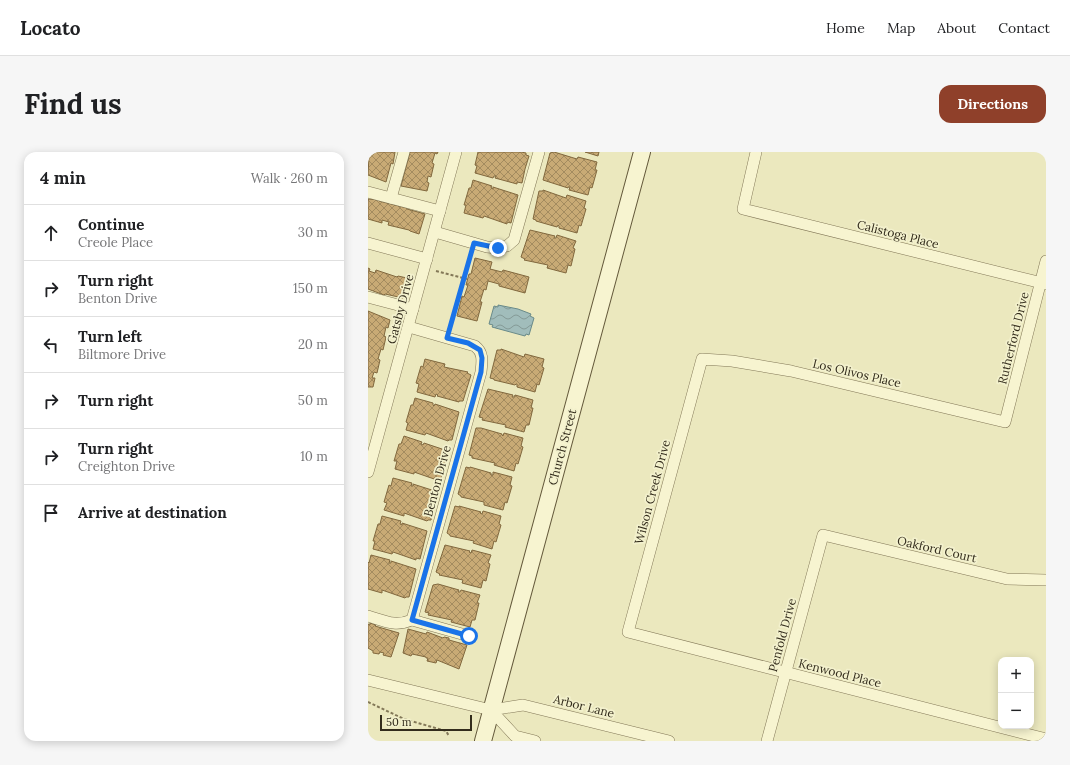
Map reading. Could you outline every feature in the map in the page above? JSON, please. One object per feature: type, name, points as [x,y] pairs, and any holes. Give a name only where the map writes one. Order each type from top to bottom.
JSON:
[{"type":"main road","name":"Church Street","points":[[483,741],[642,152]]},
{"type":"street","points":[[391,198],[404,152]]},
{"type":"street","name":"Gatsby Drive","points":[[368,472],[456,152]]},
{"type":"street","points":[[435,232],[498,248],[507,246],[514,240],[539,152]]},
{"type":"street","name":"Calistoga Place","points":[[756,152],[743,209],[1043,283]]},
{"type":"street","points":[[368,192],[440,211]]},
{"type":"street","points":[[368,243],[426,263]]},
{"type":"street","name":"Rutherford Drive","points":[[1005,422],[1043,283],[1046,261]]},
{"type":"street","points":[[368,297],[413,308]]},
{"type":"street","points":[[408,327],[447,338]]},
{"type":"street","name":"Benton Drive","points":[[412,620],[481,372],[482,358],[480,350],[468,343],[447,338]]},
{"type":"street","name":"Los Olivos Place","points":[[702,358],[732,360],[791,371],[1005,422]]},
{"type":"street","name":"Wilson Creek Drive","points":[[628,632],[702,358]]},
{"type":"street","name":"Oakford Court","points":[[823,535],[1007,579],[1046,580]]},
{"type":"street","name":"Penfold Drive","points":[[766,741],[823,535]]},
{"type":"street","points":[[368,616],[397,624],[412,620],[469,636]]},
{"type":"street","name":"Kenwood Place","points":[[628,632],[1046,739]]},
{"type":"street","name":"Arbor Lane","points":[[368,680],[491,710],[523,705],[669,741]]},
{"type":"street","points":[[491,710],[515,736],[535,741]]},
{"type":"path","points":[[447,338],[474,243]]},
{"type":"path","points":[[426,263],[467,279]]},
{"type":"path","points":[[368,702],[404,719],[446,731],[449,736]]},
{"type":"water","points":[[498,305],[518,309],[531,314],[530,316],[534,318],[529,335],[526,334],[525,336],[492,327],[493,325],[489,324],[494,306],[498,307]]},
{"type":"building","points":[[368,152],[395,152],[393,164],[391,163],[386,182],[368,175]]},
{"type":"building","points":[[410,152],[438,152],[437,154],[435,153],[432,163],[434,164],[431,177],[428,176],[427,182],[429,183],[427,191],[401,186]]},
{"type":"building","points":[[478,152],[526,153],[526,155],[529,156],[522,183],[517,182],[517,184],[495,178],[496,176],[493,178],[475,173]]},
{"type":"building","points":[[554,152],[577,159],[578,157],[597,162],[595,170],[597,170],[592,188],[590,187],[588,195],[569,190],[570,187],[568,188],[543,180],[550,153]]},
{"type":"building","points":[[585,152],[599,152],[598,156]]},
{"type":"building","points":[[473,180],[492,186],[491,188],[493,189],[493,187],[518,195],[511,223],[507,222],[507,224],[484,216],[483,218],[464,213],[466,205],[464,205]]},
{"type":"building","points":[[543,190],[566,198],[567,195],[586,201],[584,208],[586,209],[581,226],[579,225],[577,233],[559,228],[558,225],[557,227],[533,219],[539,191]]},
{"type":"building","points":[[368,199],[380,200],[379,201],[425,214],[419,234],[388,225],[389,222],[382,220],[382,223],[368,219]]},
{"type":"building","points":[[530,230],[555,236],[554,238],[556,238],[557,235],[576,241],[573,248],[575,249],[571,266],[568,265],[566,273],[547,268],[548,265],[524,260],[525,259],[521,257]]},
{"type":"building","points":[[475,258],[492,262],[490,269],[502,272],[503,270],[529,277],[525,293],[499,286],[499,284],[488,281],[486,290],[484,289],[480,302],[482,302],[477,321],[457,316],[462,296],[464,297],[468,285],[466,285],[469,274],[471,274]]},
{"type":"building","points":[[368,268],[370,269],[369,271],[375,273],[376,270],[397,277],[407,278],[403,298],[384,295],[368,289]]},
{"type":"building","points":[[368,311],[390,320],[388,328],[386,327],[384,336],[386,337],[383,350],[381,349],[378,359],[380,360],[377,373],[374,372],[372,378],[375,378],[373,387],[368,387]]},
{"type":"building","points":[[501,349],[524,357],[525,354],[544,359],[542,367],[544,368],[539,385],[537,384],[535,392],[517,387],[517,384],[515,385],[490,378],[497,350]]},
{"type":"building","points":[[425,359],[445,364],[444,367],[468,372],[467,373],[471,375],[463,401],[459,402],[437,396],[438,395],[436,394],[435,397],[417,392],[419,384],[416,383],[421,366],[423,367]]},
{"type":"building","points":[[488,389],[513,395],[512,397],[515,395],[533,400],[531,408],[533,408],[529,425],[526,425],[524,432],[505,427],[506,425],[482,420],[483,418],[479,417]]},
{"type":"building","points":[[415,398],[433,403],[434,406],[435,404],[459,412],[452,440],[448,441],[426,433],[425,435],[406,430],[408,423],[406,422],[411,405],[413,405]]},
{"type":"building","points":[[476,428],[502,434],[503,436],[504,433],[523,438],[521,446],[523,447],[518,464],[516,463],[514,471],[494,465],[495,463],[472,458],[472,456],[469,455]]},
{"type":"building","points":[[404,436],[422,442],[421,444],[423,445],[424,443],[448,451],[441,479],[438,478],[437,480],[414,472],[414,474],[395,469],[397,461],[394,461],[399,444],[401,444]]},
{"type":"building","points":[[466,467],[491,473],[491,475],[493,475],[493,472],[512,477],[510,485],[512,486],[507,503],[505,502],[503,510],[484,505],[484,502],[461,497],[458,494]]},
{"type":"building","points":[[393,478],[412,483],[411,486],[413,486],[413,484],[438,492],[431,520],[427,521],[404,513],[404,516],[384,510],[387,503],[384,502],[389,485],[391,486]]},
{"type":"building","points":[[455,506],[481,512],[480,513],[482,514],[483,511],[501,516],[499,524],[501,525],[496,542],[494,541],[492,549],[473,543],[474,541],[450,536],[447,533]]},
{"type":"building","points":[[382,516],[401,521],[400,524],[402,525],[402,523],[427,531],[420,559],[416,558],[416,560],[393,552],[392,554],[373,549],[375,541],[373,541]]},
{"type":"building","points":[[445,545],[470,551],[469,552],[471,553],[472,550],[491,555],[488,563],[490,564],[486,581],[483,580],[481,588],[462,583],[463,580],[439,575],[440,574],[436,572]]},
{"type":"building","points":[[371,555],[390,560],[389,563],[391,563],[391,561],[416,569],[409,597],[405,598],[382,590],[382,593],[368,589],[368,562],[369,563]]},
{"type":"building","points":[[438,584],[459,590],[458,592],[461,590],[480,595],[477,603],[479,603],[475,620],[472,620],[470,627],[451,622],[452,620],[428,615],[429,613],[425,612],[433,585]]},
{"type":"building","points":[[370,623],[376,625],[375,626],[399,633],[391,657],[383,655],[384,653],[380,652],[379,654],[373,653],[373,651],[368,648],[368,624],[370,625]]},
{"type":"building","points":[[408,629],[426,634],[427,632],[467,645],[459,669],[437,660],[436,663],[427,661],[428,658],[426,657],[412,654],[411,656],[403,653]]},
{"type":"route","points":[[469,636],[412,620],[481,372],[482,358],[480,350],[468,343],[447,338],[474,243],[498,248]]}]
